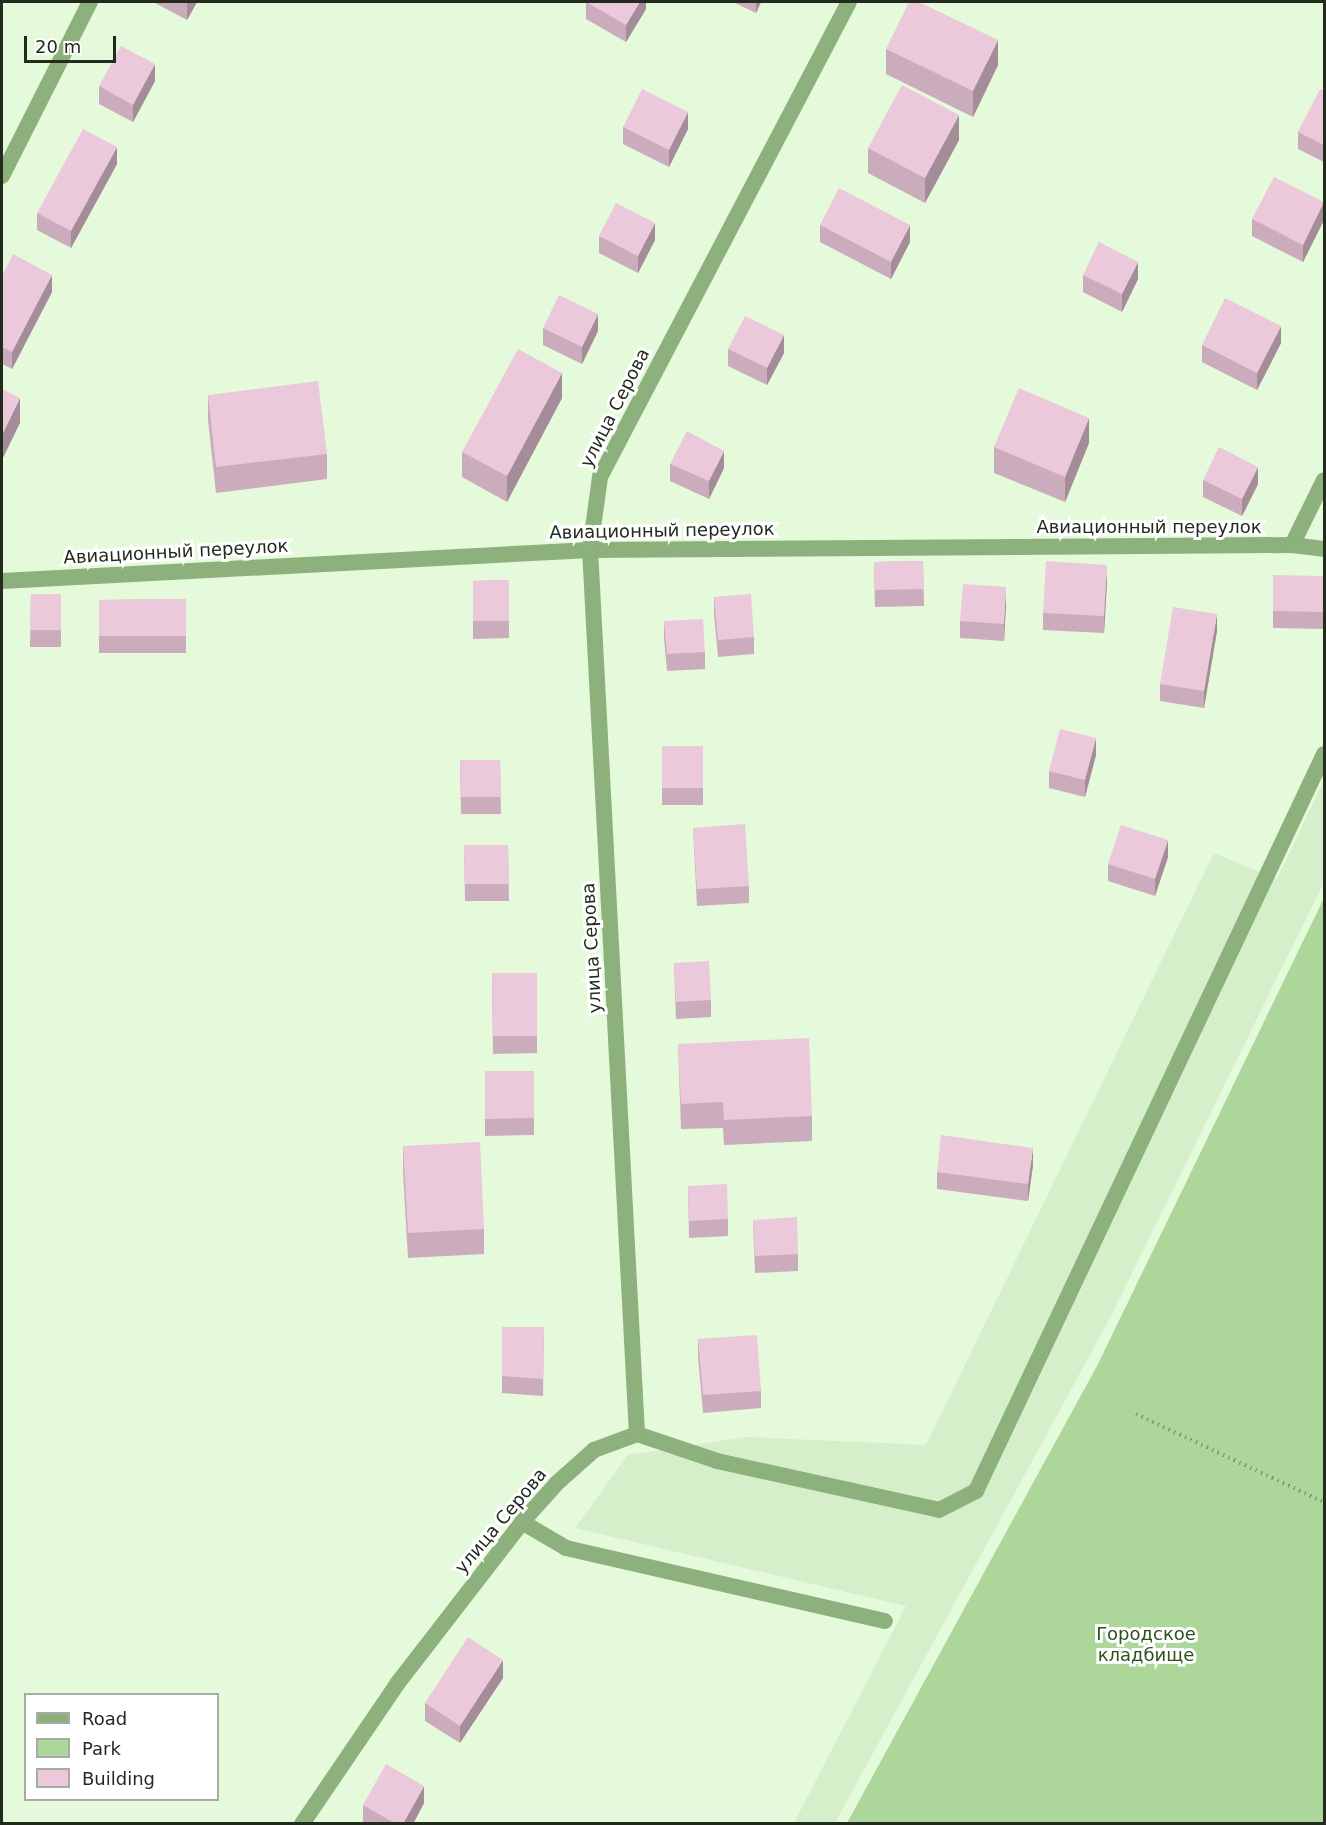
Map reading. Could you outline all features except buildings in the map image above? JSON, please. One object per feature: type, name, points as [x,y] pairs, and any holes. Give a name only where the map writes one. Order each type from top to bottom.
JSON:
[{"type":"street","points":[[2,176],[90,2]]},
{"type":"street","name":"улица Серова","points":[[302,1824],[397,1684],[522,1522],[557,1483],[594,1450],[637,1434],[590,550],[600,477],[849,2]]},
{"type":"street","points":[[1292,545],[1324,480]]},
{"type":"street","name":"Авиационный переулок","points":[[2,581],[590,550],[1292,545],[1324,549]]},
{"type":"street","points":[[637,1434],[717,1461],[939,1510],[976,1491],[1324,754]]},
{"type":"street","points":[[522,1522],[566,1548],[885,1621]]},
{"type":"path","points":[[1136,1414],[1324,1502]]},
{"type":"shaded area","points":[[1324,780],[1324,882],[1111,1316],[835,1823],[794,1823],[906,1606],[575,1528],[628,1455],[746,1437],[926,1445],[1214,853],[1277,879]]},
{"type":"green space","name":"Городское кладбище","points":[[1324,898],[1324,1823],[847,1823],[1097,1366]]}]
